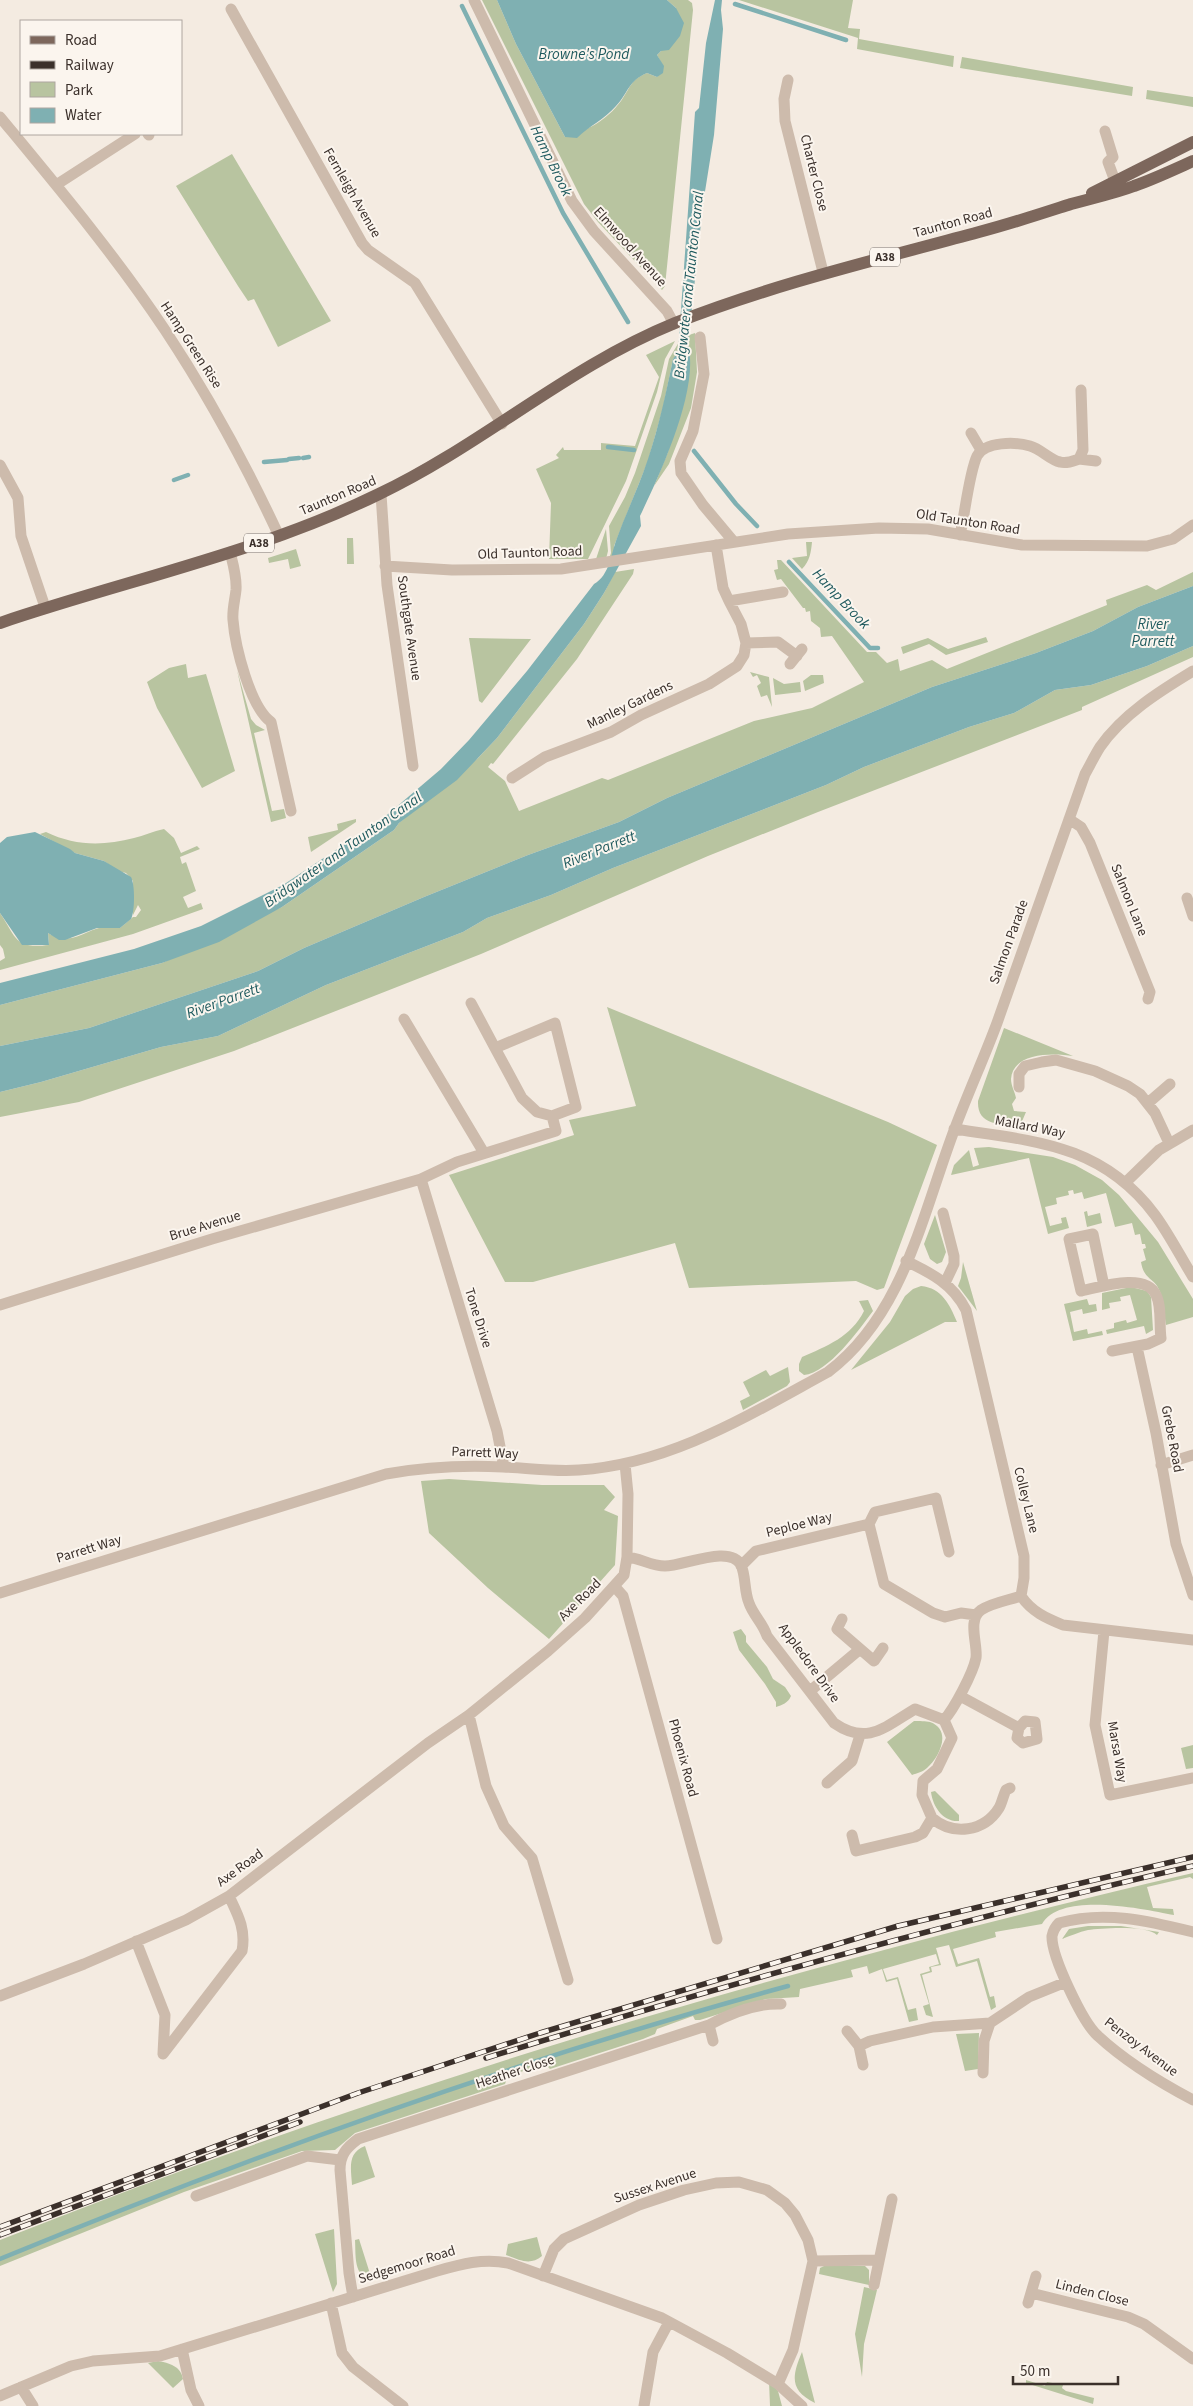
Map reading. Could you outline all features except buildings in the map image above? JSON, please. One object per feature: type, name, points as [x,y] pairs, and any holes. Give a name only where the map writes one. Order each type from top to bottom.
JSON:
[{"type":"main road","name":"Taunton Road","points":[[1070,205],[1193,142]]},
{"type":"main road","name":"Taunton Road","points":[[0,623],[46,607],[230,552],[339,513],[381,494],[456,453],[596,364],[658,331],[701,313],[823,272],[981,232],[1132,187],[1193,161]]},
{"type":"street","name":"Elmwood Avenue","points":[[474,0],[572,201],[594,231],[667,311],[674,324]]},
{"type":"street","name":"Fernleigh Avenue","points":[[230,9],[362,243],[368,250],[415,283],[502,424]]},
{"type":"street","name":"Charter Close","points":[[788,80],[784,99],[785,121],[823,272]]},
{"type":"street","name":"Hamp Green Rise","points":[[0,116],[56,184],[123,271],[194,376],[223,427],[279,536]]},
{"type":"street","points":[[1105,132],[1113,156],[1108,162],[1115,181]]},
{"type":"street","points":[[56,184],[133,135]]},
{"type":"street","points":[[700,337],[704,374],[693,431],[680,460],[681,473],[703,505],[734,542]]},
{"type":"street","points":[[1079,459],[1083,450],[1081,390]]},
{"type":"street","points":[[971,433],[981,450]]},
{"type":"street","points":[[960,535],[974,465],[981,450],[987,446],[1031,446],[1059,462],[1071,462],[1079,459],[1096,461]]},
{"type":"street","points":[[0,465],[18,498],[21,536],[46,607]]},
{"type":"street","name":"Southgate Avenue","points":[[381,494],[386,566],[413,766]]},
{"type":"street","name":"Old Taunton Road","points":[[386,566],[497,570],[561,569],[788,534],[879,528],[914,528],[1022,545],[1147,546],[1173,539],[1193,525]]},
{"type":"street","points":[[716,546],[723,588],[741,624],[746,643],[778,642],[796,656]]},
{"type":"street","points":[[230,552],[236,589],[233,620],[242,665],[256,707],[262,716],[271,722],[291,811]]},
{"type":"street","points":[[729,601],[784,592]]},
{"type":"street","name":"Manley Gardens","points":[[512,778],[545,757],[611,732],[641,715],[722,677],[737,666],[744,655],[746,643]]},
{"type":"street","name":"Salmon Parade","points":[[906,1261],[954,1129],[996,1025],[1085,774],[1101,746],[1138,709],[1164,689],[1193,671]]},
{"type":"street","name":"Salmon Lane","points":[[1069,819],[1081,827],[1090,843],[1150,992],[1148,999]]},
{"type":"street","points":[[1187,898],[1193,915]]},
{"type":"street","points":[[471,1003],[495,1048],[522,1098],[537,1112],[552,1116],[576,1106],[555,1023],[495,1048]]},
{"type":"street","points":[[404,1019],[484,1153]]},
{"type":"street","points":[[1018,1087],[1019,1074],[1025,1066],[1056,1060],[1076,1064],[1128,1086],[1148,1103],[1158,1118],[1169,1143]]},
{"type":"street","points":[[1148,1103],[1170,1084]]},
{"type":"street","name":"Brue Avenue","points":[[0,1305],[212,1239],[421,1179],[457,1162],[556,1131],[552,1116]]},
{"type":"street","name":"Mallard Way","points":[[954,1129],[1067,1149],[1094,1162],[1125,1183],[1154,1214],[1192,1272]]},
{"type":"street","points":[[1125,1183],[1148,1159],[1169,1143],[1193,1130]]},
{"type":"street","name":"Tone Drive","points":[[421,1179],[497,1431],[504,1467]]},
{"type":"street","points":[[944,1213],[954,1256],[954,1264],[945,1282]]},
{"type":"street","points":[[1104,1286],[1093,1234],[1069,1239],[1081,1291],[1139,1282],[1152,1288],[1157,1296],[1161,1338],[1137,1347],[1112,1351]]},
{"type":"street","name":"Colley Lane","points":[[906,1261],[945,1282],[961,1300],[971,1326],[995,1439],[1024,1556],[1024,1578],[1021,1596]]},
{"type":"street","name":"Parrett Way","points":[[0,1593],[386,1474],[429,1466],[578,1470],[625,1464],[659,1455],[706,1437],[828,1372],[850,1353],[880,1317],[896,1289],[906,1261]]},
{"type":"street","name":"Grebe Road","points":[[1137,1347],[1176,1544],[1190,1574],[1193,1595]]},
{"type":"street","points":[[1161,1465],[1193,1455]]},
{"type":"street","name":"Axe Road","points":[[0,1996],[186,1920],[229,1896],[428,1743],[469,1715],[548,1652],[585,1618],[615,1587],[624,1574],[628,1558],[628,1494],[625,1464]]},
{"type":"street","name":"Peploe Way","points":[[741,1566],[756,1551],[869,1524],[875,1512],[936,1498],[949,1552]]},
{"type":"street","points":[[869,1524],[884,1584],[933,1613],[945,1617],[961,1613],[976,1615]]},
{"type":"street","points":[[628,1558],[666,1566],[727,1554],[736,1559],[741,1566]]},
{"type":"street","name":"Appledore Drive","points":[[741,1566],[749,1604],[761,1621],[767,1636],[834,1722],[846,1731],[860,1735]]},
{"type":"street","name":"Phoenix Road","points":[[615,1587],[623,1596],[717,1939]]},
{"type":"street","points":[[944,1720],[952,1712],[976,1658],[974,1624],[976,1615],[981,1610],[1021,1596],[1026,1603],[1045,1618],[1063,1625],[1193,1640]]},
{"type":"street","points":[[842,1619],[837,1629],[874,1661],[883,1648]]},
{"type":"street","name":"Marsa Way","points":[[1104,1631],[1095,1725],[1110,1795],[1193,1778]]},
{"type":"street","points":[[810,1691],[859,1650]]},
{"type":"street","points":[[960,1696],[1019,1728]]},
{"type":"street","points":[[827,1783],[852,1761],[860,1735],[874,1734],[915,1709],[944,1720],[952,1738],[937,1769],[923,1781],[922,1795],[932,1818],[946,1828],[961,1829],[984,1824],[1001,1806],[1006,1790],[1010,1788]]},
{"type":"street","points":[[469,1715],[486,1786],[504,1826],[532,1858],[568,1980]]},
{"type":"street","points":[[852,1835],[856,1851],[915,1837],[923,1833],[932,1818]]},
{"type":"street","points":[[136,1941],[165,2015],[166,2034],[163,2054],[242,1951],[243,1926],[229,1896]]},
{"type":"street","name":"Penzoy Avenue","points":[[1193,1932],[1121,1917],[1100,1918],[1060,1923],[1053,1931],[1052,1941],[1066,1982],[1099,2037],[1156,2080],[1193,2100]]},
{"type":"street","points":[[859,2046],[870,2041],[933,2027],[990,2023],[1029,1997],[1066,1982]]},
{"type":"street","name":"Heather Close","points":[[340,2160],[349,2145],[358,2139],[709,2025],[725,2016],[756,2006],[781,2004]]},
{"type":"street","points":[[983,2073],[984,2041],[990,2023]]},
{"type":"street","points":[[709,2025],[713,2041]]},
{"type":"street","points":[[847,2031],[859,2046],[863,2065]]},
{"type":"street","points":[[196,2196],[307,2156],[340,2160],[349,2273],[354,2297]]},
{"type":"street","name":"Sussex Avenue","points":[[543,2276],[554,2249],[571,2235],[657,2199],[684,2190],[728,2182],[739,2182],[767,2190],[785,2203],[803,2227],[808,2240],[812,2261],[793,2350],[778,2384]]},
{"type":"street","points":[[874,2285],[892,2199]]},
{"type":"street","points":[[812,2261],[879,2260]]},
{"type":"street","name":"Sedgemoor Road","points":[[0,2396],[71,2366],[93,2361],[150,2358],[331,2303],[479,2261],[508,2262],[669,2322],[727,2353],[778,2384],[799,2405]]},
{"type":"street","name":"Linden Close","points":[[1036,2276],[1030,2298],[1128,2317],[1144,2324],[1193,2359]]},
{"type":"street","points":[[331,2303],[342,2353],[353,2367],[403,2406]]},
{"type":"street","points":[[644,2406],[653,2352],[669,2322]]},
{"type":"street","points":[[182,2349],[191,2390],[199,2406]]},
{"type":"street","points":[[21,2387],[33,2406]]},
{"type":"green space","points":[[482,0],[497,0],[516,44],[565,137],[589,128],[603,119],[621,101],[637,78],[647,73],[657,77],[663,66],[657,55],[661,51],[676,8],[667,0],[688,0],[692,3],[693,10],[665,286],[662,290],[598,222],[584,204]]},
{"type":"green space","points":[[739,0],[853,0],[848,28],[860,29],[859,39],[954,56],[953,67],[857,49],[858,38]]},
{"type":"green space","points":[[962,57],[1133,87],[1132,96],[960,68]]},
{"type":"green space","points":[[1147,90],[1193,97],[1193,107],[1146,99]]},
{"type":"green space","points":[[232,154],[331,321],[278,347],[254,299],[248,301],[176,186]]},
{"type":"green space","points":[[695,333],[697,372],[691,408],[669,464],[654,486],[668,452],[689,351],[689,335]]},
{"type":"green space","points":[[675,341],[665,359],[657,392],[626,481],[588,559],[549,559],[551,503],[536,469],[559,458],[556,455],[563,447],[564,450],[601,450],[601,443],[635,446],[659,377],[646,355]]},
{"type":"green space","points":[[679,342],[678,353],[673,359],[663,408],[648,461],[614,546],[614,554],[609,559],[611,553],[609,526],[625,497],[635,473],[661,396],[669,359]]},
{"type":"green space","points":[[606,529],[608,551],[606,559],[596,559]]},
{"type":"green space","points":[[347,538],[353,538],[354,564],[347,564]]},
{"type":"green space","points":[[806,542],[812,542],[808,560],[802,569],[792,558],[807,556]]},
{"type":"green space","points":[[296,549],[301,566],[290,569],[288,559],[269,563],[268,558]]},
{"type":"green space","points":[[777,560],[781,560],[867,652],[876,652],[887,663],[898,659],[900,671],[932,660],[947,669],[1107,605],[1106,600],[1147,585],[1156,590],[1193,572],[1193,586],[1138,607],[1093,631],[1036,653],[932,687],[667,798],[619,822],[528,855],[424,897],[304,948],[258,971],[89,1028],[0,1046],[0,1005],[162,963],[282,907],[394,830],[399,823],[478,758],[497,738],[584,624],[615,572],[634,569],[633,574],[577,659],[493,764],[491,763],[488,767],[505,781],[519,811],[602,778],[608,780],[754,721],[812,708],[864,682],[832,636],[821,637],[820,628],[811,621],[810,611],[806,612],[805,608],[803,608],[781,579],[777,580],[774,570],[778,569]]},
{"type":"green space","points":[[986,637],[988,642],[946,655],[929,644],[903,654],[901,647],[928,638],[948,649]]},
{"type":"green space","points":[[469,638],[531,639],[482,703],[479,701]]},
{"type":"green space","points":[[1193,646],[1193,657],[1082,707],[1082,710],[708,856],[481,954],[234,1051],[79,1102],[0,1117],[0,1092],[161,1047],[218,1036],[326,985],[463,932],[487,918],[551,895],[613,868],[826,785],[864,767],[969,727],[1014,713],[1055,690],[1091,685],[1147,666]]},
{"type":"green space","points":[[186,664],[188,678],[206,674],[235,771],[202,788],[157,708],[147,682],[169,668]]},
{"type":"green space","points":[[237,670],[251,719],[256,725],[265,730],[254,733],[272,811],[284,809],[286,818],[271,822]]},
{"type":"green space","points":[[750,672],[769,677],[772,707],[767,695],[761,697],[757,686],[761,683],[757,675],[753,677]]},
{"type":"green space","points":[[811,675],[823,675],[824,683],[805,691],[803,681]]},
{"type":"green space","points":[[773,678],[784,684],[800,682],[801,692],[775,695]]},
{"type":"green space","points":[[356,819],[356,822],[311,852],[308,837],[338,830],[337,824]]},
{"type":"green space","points":[[164,829],[174,838],[181,853],[197,846],[200,849],[180,857],[182,864],[186,862],[196,891],[183,897],[188,908],[201,903],[203,909],[133,934],[0,970],[0,961],[5,958],[0,945],[0,913],[18,940],[29,945],[38,946],[49,945],[48,933],[59,938],[68,939],[110,926],[120,928],[133,917],[136,917],[141,910],[138,905],[133,915],[133,881],[126,873],[118,871],[104,861],[75,853],[40,834],[46,832],[68,840],[100,843],[123,841]]},
{"type":"green space","points":[[607,1007],[888,1122],[937,1145],[884,1288],[877,1290],[856,1281],[689,1288],[675,1243],[533,1282],[505,1282],[449,1175],[574,1135],[569,1120],[636,1106]]},
{"type":"green space","points":[[1004,1028],[1073,1056],[1035,1056],[1026,1059],[1013,1070],[1011,1079],[1016,1098],[1012,1104],[1014,1111],[1026,1112],[1020,1126],[991,1122],[981,1115],[979,1109],[978,1101]]},
{"type":"green space","points":[[989,1147],[1053,1157],[1075,1165],[1102,1180],[1119,1195],[1158,1242],[1193,1299],[1193,1317],[1166,1325],[1158,1287],[1142,1268],[1141,1262],[1146,1260],[1143,1249],[1146,1248],[1145,1244],[1142,1244],[1140,1234],[1135,1235],[1132,1223],[1115,1227],[1106,1193],[1084,1199],[1082,1192],[1074,1194],[1073,1190],[1068,1191],[1069,1195],[1056,1198],[1057,1204],[1045,1207],[1050,1226],[1062,1223],[1061,1218],[1066,1217],[1069,1228],[1048,1234],[1029,1158],[951,1175],[954,1165],[969,1150],[973,1167],[979,1165],[974,1148]]},
{"type":"green space","points":[[1087,1211],[1088,1216],[1100,1213],[1102,1223],[1087,1227],[1084,1212]]},
{"type":"green space","points":[[935,1215],[946,1252],[942,1262],[937,1264],[930,1259],[924,1244]]},
{"type":"green space","points":[[963,1262],[977,1311],[958,1286]]},
{"type":"green space","points":[[921,1286],[934,1290],[944,1298],[957,1322],[945,1322],[851,1370],[890,1322],[905,1296],[913,1289]]},
{"type":"green space","points":[[1131,1287],[1147,1291],[1151,1297],[1153,1330],[1146,1334],[1144,1326],[1107,1334],[1106,1330],[1114,1328],[1114,1323],[1126,1320],[1127,1323],[1137,1320],[1130,1295],[1120,1297],[1121,1301],[1109,1303],[1110,1308],[1102,1310],[1102,1293]]},
{"type":"green space","points":[[1087,1299],[1089,1305],[1096,1304],[1097,1311],[1083,1314],[1082,1309],[1070,1312],[1074,1332],[1087,1329],[1088,1334],[1102,1331],[1103,1335],[1073,1341],[1064,1304]]},
{"type":"green space","points":[[868,1300],[873,1311],[860,1329],[833,1359],[813,1372],[804,1375],[799,1371],[802,1357],[838,1340],[852,1328],[864,1311],[859,1301]]},
{"type":"green space","points":[[788,1367],[790,1382],[787,1386],[743,1410],[740,1401],[750,1396],[743,1382],[766,1370],[770,1376]]},
{"type":"green space","points":[[449,1479],[542,1485],[604,1485],[615,1497],[604,1510],[618,1516],[615,1565],[549,1639],[488,1588],[429,1533],[421,1481]]},
{"type":"green space","points":[[741,1629],[746,1636],[746,1642],[767,1667],[773,1679],[785,1687],[791,1696],[785,1703],[776,1707],[776,1702],[765,1684],[739,1650],[733,1632]]},
{"type":"green space","points":[[914,1721],[930,1722],[937,1726],[941,1731],[942,1744],[932,1763],[924,1770],[912,1775],[887,1742]]},
{"type":"green space","points":[[1193,1745],[1193,1768],[1186,1769],[1181,1748]]},
{"type":"green space","points":[[935,1791],[959,1815],[959,1821],[948,1819],[940,1812],[932,1798],[931,1792]]},
{"type":"green space","points":[[1193,1873],[1193,1879],[1190,1877],[1147,1887],[1153,1908],[1173,1909],[1174,1915],[1143,1909],[1084,1905],[1066,1908],[1052,1914],[1042,1924],[995,1932],[996,1937],[953,1949],[958,1964],[979,1958],[990,1997],[994,1996],[996,2007],[991,2010],[977,1961],[956,1967],[949,1945],[936,1948],[941,1965],[931,1967],[932,1972],[922,1975],[933,2017],[926,2015],[923,2006],[929,2004],[920,1974],[930,1971],[929,1967],[939,1964],[936,1954],[883,1969],[887,1980],[898,1977],[908,2010],[916,2008],[918,2020],[909,2022],[897,1979],[886,1982],[882,1969],[869,1974],[867,1966],[851,1970],[853,1977],[800,1989],[799,1997],[766,1999],[700,2020],[695,2020],[693,2016],[657,2029],[655,2034],[643,2039],[550,2069],[545,2064],[508,2076],[505,2084],[355,2133],[335,2150],[302,2151],[184,2192],[0,2266],[0,2240],[146,2184],[293,2131],[441,2081],[589,2034],[889,1948]]},
{"type":"green space","points":[[1088,1926],[1134,1928],[1103,1929],[1085,1931],[1062,1939],[1069,1929]]},
{"type":"green space","points":[[1138,1929],[1159,1932],[1157,1935],[1152,1932]]},
{"type":"green space","points":[[979,2033],[978,2069],[965,2071],[956,2034]]},
{"type":"green space","points":[[365,2146],[375,2177],[352,2185],[351,2162],[355,2153]]},
{"type":"green space","points":[[334,2229],[337,2284],[333,2292],[315,2234]]},
{"type":"green space","points":[[537,2237],[542,2256],[538,2259],[525,2261],[506,2255],[508,2244]]},
{"type":"green space","points":[[359,2239],[372,2280],[361,2275],[357,2264],[355,2240]]},
{"type":"green space","points":[[824,2266],[865,2266],[869,2270],[869,2285],[819,2274],[820,2268]]},
{"type":"green space","points":[[864,2287],[877,2290],[864,2344],[862,2377],[855,2334]]},
{"type":"green space","points":[[802,2352],[815,2403],[801,2393],[795,2382],[796,2368]]},
{"type":"green space","points":[[158,2361],[174,2366],[180,2371],[183,2379],[173,2388],[148,2363]]},
{"type":"green space","points":[[1026,2380],[1045,2386],[1047,2382],[1063,2385],[1062,2388],[1066,2391],[1094,2398],[1093,2404],[1026,2383]]},
{"type":"green space","points":[[769,2381],[778,2391],[782,2406],[770,2406]]},
{"type":"water","name":"Browne's Pond","points":[[497,0],[667,0],[676,8],[684,23],[680,36],[669,50],[661,51],[657,55],[664,66],[663,73],[657,77],[647,73],[641,76],[632,83],[612,111],[577,138],[565,137],[516,44]]},
{"type":"water","name":"Bridgwater and Taunton Canal","points":[[715,0],[722,0],[723,29],[714,135],[703,204],[688,345],[690,363],[688,385],[676,432],[640,516],[641,526],[604,593],[584,624],[497,738],[457,780],[399,823],[394,830],[282,907],[219,942],[162,963],[0,1005],[0,983],[134,949],[201,926],[283,885],[381,820],[441,769],[469,740],[527,671],[594,584],[604,575],[648,459],[659,422],[673,359],[678,352],[695,112],[699,108],[706,43]]},
{"type":"water","name":"River Parrett","points":[[1193,586],[1193,646],[1147,666],[1091,685],[1055,690],[1014,713],[969,727],[864,767],[826,785],[613,868],[551,895],[487,918],[463,932],[326,985],[218,1036],[161,1047],[0,1092],[0,1046],[89,1028],[258,971],[304,948],[424,897],[528,855],[619,822],[667,798],[932,687],[1036,653],[1093,631],[1138,607]]},
{"type":"water","points":[[35,832],[75,853],[104,861],[131,877],[134,898],[131,919],[120,928],[97,928],[65,940],[59,940],[48,933],[49,945],[22,945],[0,913],[0,843],[7,837]]},
{"type":"waterway","points":[[735,4],[846,40]]},
{"type":"waterway","name":"Hamp Brook","points":[[462,6],[563,213],[628,322]]},
{"type":"waterway","points":[[608,447],[634,450]]},
{"type":"waterway","name":"Hamp Brook","points":[[694,451],[736,504],[757,526]]},
{"type":"waterway","points":[[303,458],[309,457]]},
{"type":"waterway","points":[[289,459],[299,458]]},
{"type":"waterway","points":[[264,462],[287,460]]},
{"type":"waterway","points":[[174,480],[188,475]]},
{"type":"waterway","name":"Hamp Brook","points":[[789,562],[870,648],[878,648]]},
{"type":"waterway","points":[[0,2259],[194,2182],[390,2110],[687,2014],[788,1986]]},
{"type":"railway","points":[[0,2227],[358,2093],[540,2033],[898,1926],[1193,1857]]},
{"type":"railway","points":[[486,2058],[662,2005],[926,1932],[1193,1866]]},
{"type":"railway","points":[[0,2235],[300,2122]]}]
